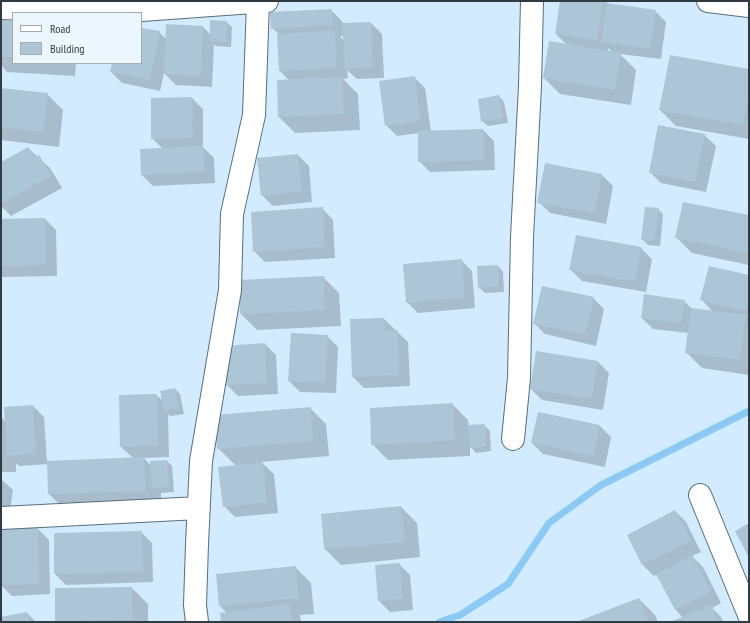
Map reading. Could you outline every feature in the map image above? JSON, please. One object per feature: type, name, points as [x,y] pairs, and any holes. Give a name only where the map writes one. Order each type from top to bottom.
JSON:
[{"type":"street","points":[[514,439],[519,378],[522,237],[530,86],[532,1]]},
{"type":"street","points":[[708,1],[749,6]]},
{"type":"street","points":[[1,8],[114,12],[254,2],[254,115],[232,214],[230,290],[201,461],[196,598],[197,622]]},
{"type":"street","points":[[700,495],[749,615]]},
{"type":"street","points":[[1,518],[199,508]]},
{"type":"building","points":[[560,1],[603,1],[597,40],[555,34]]},
{"type":"building","points":[[607,3],[656,10],[650,49],[601,42]]},
{"type":"building","points":[[332,9],[333,25],[271,29],[270,12]]},
{"type":"building","points":[[1,20],[12,21],[12,57],[1,57]]},
{"type":"building","points":[[210,20],[227,21],[226,42],[210,41]]},
{"type":"building","points":[[371,22],[373,67],[345,69],[342,23]]},
{"type":"building","points":[[166,24],[203,26],[201,76],[164,74]]},
{"type":"building","points":[[142,28],[160,31],[150,80],[110,72],[112,64],[142,64]]},
{"type":"building","points":[[335,30],[337,68],[279,71],[277,34]]},
{"type":"building","points":[[549,41],[621,53],[615,90],[543,78]]},
{"type":"building","points":[[670,55],[749,69],[749,94],[743,125],[659,110]]},
{"type":"building","points":[[415,76],[421,121],[385,126],[379,81]]},
{"type":"building","points":[[342,77],[344,114],[278,117],[277,80]]},
{"type":"building","points":[[1,88],[48,93],[43,132],[1,127]]},
{"type":"building","points":[[499,95],[503,118],[481,122],[478,99]]},
{"type":"building","points":[[192,97],[193,138],[151,139],[151,98]]},
{"type":"building","points":[[658,125],[705,134],[695,182],[649,173]]},
{"type":"building","points":[[483,129],[484,160],[418,162],[418,131]]},
{"type":"building","points":[[203,146],[205,172],[141,175],[140,149]]},
{"type":"building","points":[[28,147],[35,158],[39,155],[51,176],[1,204],[1,162]]},
{"type":"building","points":[[298,154],[302,191],[261,196],[257,158]]},
{"type":"building","points":[[545,163],[602,174],[595,213],[537,203]]},
{"type":"building","points":[[683,202],[749,215],[749,253],[675,238]]},
{"type":"building","points":[[323,207],[325,247],[253,252],[251,212]]},
{"type":"building","points":[[645,207],[659,208],[654,241],[641,240]]},
{"type":"building","points":[[45,218],[46,265],[1,266],[1,219]]},
{"type":"building","points":[[576,235],[641,247],[635,282],[569,270]]},
{"type":"building","points":[[462,259],[465,297],[406,303],[403,264]]},
{"type":"building","points":[[498,265],[499,286],[478,288],[477,266]]},
{"type":"building","points":[[709,266],[749,275],[749,301],[746,311],[700,300]]},
{"type":"building","points":[[324,276],[325,310],[240,314],[239,280]]},
{"type":"building","points":[[542,286],[594,297],[585,335],[533,324]]},
{"type":"building","points":[[644,294],[685,300],[681,323],[641,318]]},
{"type":"building","points":[[691,308],[746,315],[740,360],[685,353]]},
{"type":"building","points":[[384,318],[385,331],[398,330],[399,375],[352,377],[350,319]]},
{"type":"building","points":[[291,333],[328,335],[325,383],[288,381]]},
{"type":"building","points":[[265,343],[267,383],[226,385],[224,346]]},
{"type":"building","points":[[536,351],[598,361],[592,399],[530,389]]},
{"type":"building","points":[[175,388],[179,408],[164,411],[160,391]]},
{"type":"building","points":[[157,394],[158,446],[120,447],[119,395]]},
{"type":"building","points":[[453,403],[455,440],[371,445],[370,408]]},
{"type":"building","points":[[33,405],[36,454],[7,456],[4,407]]},
{"type":"building","points":[[311,407],[313,441],[217,449],[214,415]]},
{"type":"building","points":[[538,412],[600,425],[594,456],[531,443]]},
{"type":"building","points":[[485,424],[486,446],[470,448],[468,425]]},
{"type":"building","points":[[144,457],[146,491],[48,494],[47,461]]},
{"type":"building","points":[[167,460],[169,487],[152,488],[150,461]]},
{"type":"building","points":[[263,462],[267,502],[223,507],[218,467]]},
{"type":"building","points":[[401,506],[405,542],[324,549],[321,514]]},
{"type":"building","points":[[675,510],[691,540],[642,565],[627,535]]},
{"type":"building","points":[[749,523],[749,558],[735,531]]},
{"type":"building","points":[[1,528],[38,528],[39,584],[1,585]]},
{"type":"building","points":[[142,531],[143,572],[54,574],[54,533]]},
{"type":"building","points":[[692,555],[711,592],[675,610],[656,574]]},
{"type":"building","points":[[400,563],[403,599],[378,601],[375,565]]},
{"type":"building","points":[[296,566],[299,598],[219,606],[216,574]]},
{"type":"building","points":[[132,587],[133,620],[55,621],[55,588]]},
{"type":"building","points":[[639,598],[649,622],[576,622]]},
{"type":"building","points":[[290,604],[292,622],[221,622],[220,613]]},
{"type":"building","points":[[711,605],[718,622],[670,622]]},
{"type":"building","points":[[27,612],[30,622],[1,622],[1,617]]},
{"type":"waterway","points":[[439,622],[460,615],[508,584],[549,523],[601,485],[749,411]]}]
